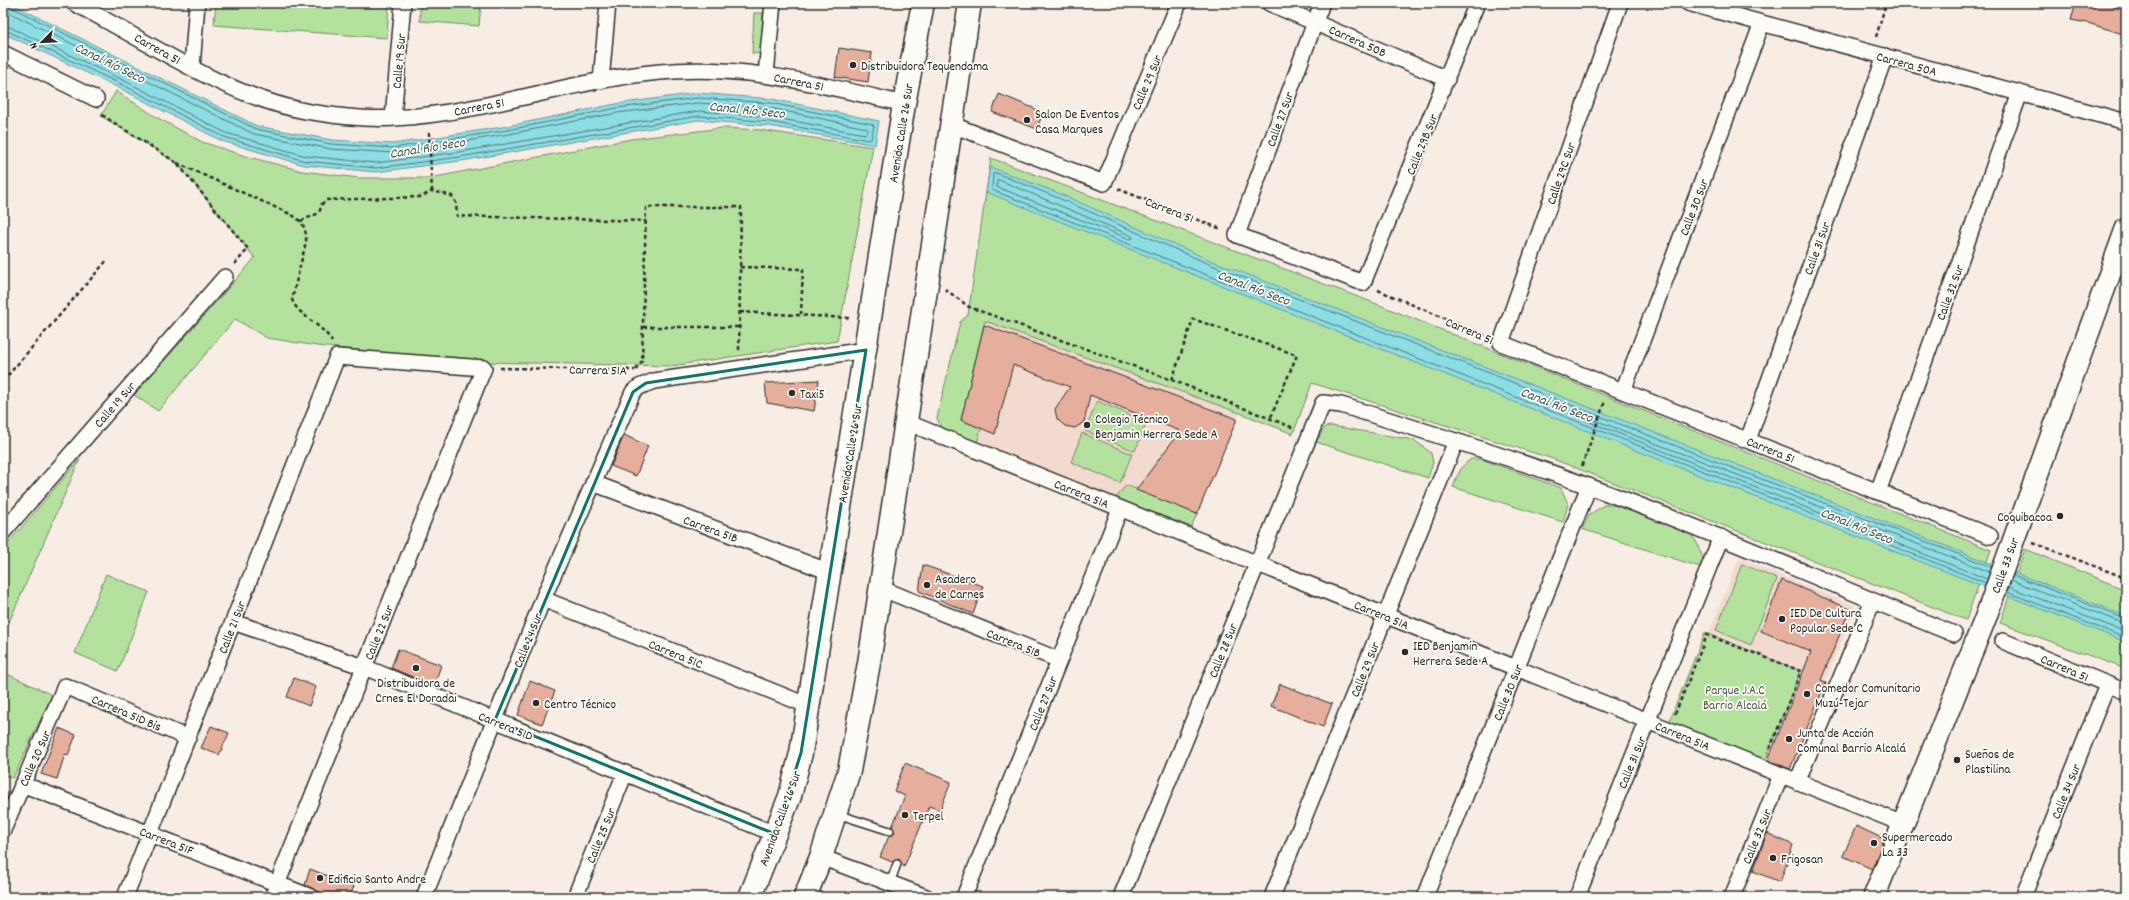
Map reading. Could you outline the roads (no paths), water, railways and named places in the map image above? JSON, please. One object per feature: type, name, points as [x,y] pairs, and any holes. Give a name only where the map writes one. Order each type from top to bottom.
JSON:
[{"type":"main road","name":"Avenida Calle 26 Sur","points":[[750,897],[796,775],[809,706],[904,104],[923,3]]},
{"type":"main road","points":[[805,897],[821,857],[854,749],[970,3]]},
{"type":"street","name":"Carrera 51","points":[[74,3],[192,67],[251,96],[275,104],[305,111],[349,117],[393,118],[428,115],[601,81],[659,72],[706,70],[766,74],[904,104]]},
{"type":"street","points":[[192,67],[197,3]]},
{"type":"street","name":"Calle 19 Sur","points":[[393,118],[403,3]]},
{"type":"street","points":[[601,81],[608,3]]},
{"type":"street","points":[[766,74],[773,3]]},
{"type":"street","name":"Calle 29 Sur","points":[[950,124],[1104,183],[1179,3]]},
{"type":"street","name":"Carrera 50B","points":[[1269,3],[1315,21],[1447,79]]},
{"type":"street","name":"Calle 27 Sur","points":[[1322,3],[1237,235],[1363,284]]},
{"type":"street","name":"Calle 29B Sur","points":[[1363,284],[1477,3]]},
{"type":"street","name":"Calle 29C Sur","points":[[1501,343],[1620,3]]},
{"type":"street","name":"Carrera 50A","points":[[1688,3],[2126,122]]},
{"type":"street","name":"Calle 30 Sur","points":[[1623,391],[1762,23]]},
{"type":"street","points":[[3,53],[96,98]]},
{"type":"street","name":"Calle 31 Sur","points":[[1748,440],[1878,55]]},
{"type":"street","name":"Calle 32 Sur","points":[[1878,492],[2020,93]]},
{"type":"street","name":"Calle 33 Sur","points":[[1874,897],[1985,619],[2014,535],[2126,229]]},
{"type":"street","name":"Calle 19 Sur","points":[[3,532],[225,277]]},
{"type":"street","name":"Carrera 51","points":[[1501,343],[1990,536]]},
{"type":"street","name":"Carrera 51A","points":[[639,386],[654,381],[866,350]]},
{"type":"street","name":"Calle 21 Sur","points":[[125,897],[337,357],[484,368]]},
{"type":"street","name":"Calle 22 Sur","points":[[275,890],[484,368]]},
{"type":"street","name":"Calle 24 Sur","points":[[424,897],[543,599],[630,398],[639,386]]},
{"type":"street","name":"Calle 28 Sur","points":[[1121,897],[1323,403],[1341,405],[1456,441]]},
{"type":"street","name":"Carrera 51A","points":[[906,422],[1903,824]]},
{"type":"street","points":[[1456,441],[1589,486],[1721,537],[1954,634]]},
{"type":"street","name":"Calle 29 Sur","points":[[1272,897],[1456,441]]},
{"type":"street","name":"Carrera 51B","points":[[593,483],[830,572]]},
{"type":"street","name":"Calle 30 Sur","points":[[1425,897],[1589,486]]},
{"type":"street","name":"Calle 27 Sur","points":[[964,897],[1120,509]]},
{"type":"street","name":"Calle 31 Sur","points":[[1577,897],[1721,537]]},
{"type":"street","name":"Carrera 51B","points":[[880,588],[1060,660]]},
{"type":"street","name":"Carrera 51C","points":[[543,599],[809,706]]},
{"type":"street","points":[[1798,782],[1873,601]]},
{"type":"street","name":"Carrera 51D","points":[[234,622],[364,667],[775,834]]},
{"type":"street","name":"Carrera 51","points":[[2003,641],[2126,692]]},
{"type":"street","name":"Calle 34 Sur","points":[[2023,897],[2107,685]]},
{"type":"street","name":"Carrera 51D Bis","points":[[65,686],[188,738]]},
{"type":"street","name":"Calle 20 Sur","points":[[3,830],[65,686]]},
{"type":"street","name":"Calle 25 Sur","points":[[575,897],[625,773]]},
{"type":"street","name":"Calle 32 Sur","points":[[1732,897],[1781,775]]},
{"type":"street","name":"Carrera 51F","points":[[22,784],[150,834],[275,890],[311,897]]},
{"type":"street","points":[[821,857],[926,897]]},
{"type":"lane","points":[[835,814],[890,831]]},
{"type":"lane","points":[[890,883],[897,864]]},
{"type":"water","name":"Canal Río Seco","points":[[3,3],[10,3],[257,126],[332,140],[393,144],[508,126],[616,104],[697,93],[772,99],[879,121],[875,145],[769,126],[698,120],[461,161],[376,172],[304,165],[222,141],[121,89],[3,33]]},
{"type":"water","name":"Canal Río Seco","points":[[990,167],[1058,193],[1210,260],[2126,616],[2126,642],[1645,454],[986,192]]},
{"type":"place","name":"Distribuidora Tequendama","points":[[853,65]]},
{"type":"place","name":"Salon De Eventos Casa Marques","points":[[1027,120]]},
{"type":"place","name":"Taxi5","points":[[792,393]]},
{"type":"place","name":"Colegio Técnico Benjamin Herrera Sede A","points":[[1087,425]]},
{"type":"place","name":"Coquibacoa","points":[[2060,516]]},
{"type":"place","name":"Asadero de Carnes","points":[[927,585]]},
{"type":"place","name":"IED De Cultura Popular Sede C","points":[[1782,619]]},
{"type":"place","name":"IED Benjamin Herrera Sede A","points":[[1405,652]]},
{"type":"place","name":"Distribuidora de Crnes El Doradai","points":[[416,668]]},
{"type":"place","name":"Comedor Comunitario Muzú-Tejar","points":[[1807,694]]},
{"type":"place","name":"Centro Técnico","points":[[536,703]]},
{"type":"place","name":"Junta de Acción Comunal Barrio Alcalá","points":[[1789,739]]},
{"type":"place","name":"Sueños de Plastilina","points":[[1957,760]]},
{"type":"place","name":"Terpel","points":[[905,815]]},
{"type":"place","name":"Supermercado La 33","points":[[1874,843]]},
{"type":"place","name":"Frigosan","points":[[1773,858]]},
{"type":"place","name":"Edificio Santo Andre","points":[[320,878]]},
{"type":"park label","name":"Parque J.A.C Barrio Alcalá","points":[[1735,696]]}]
